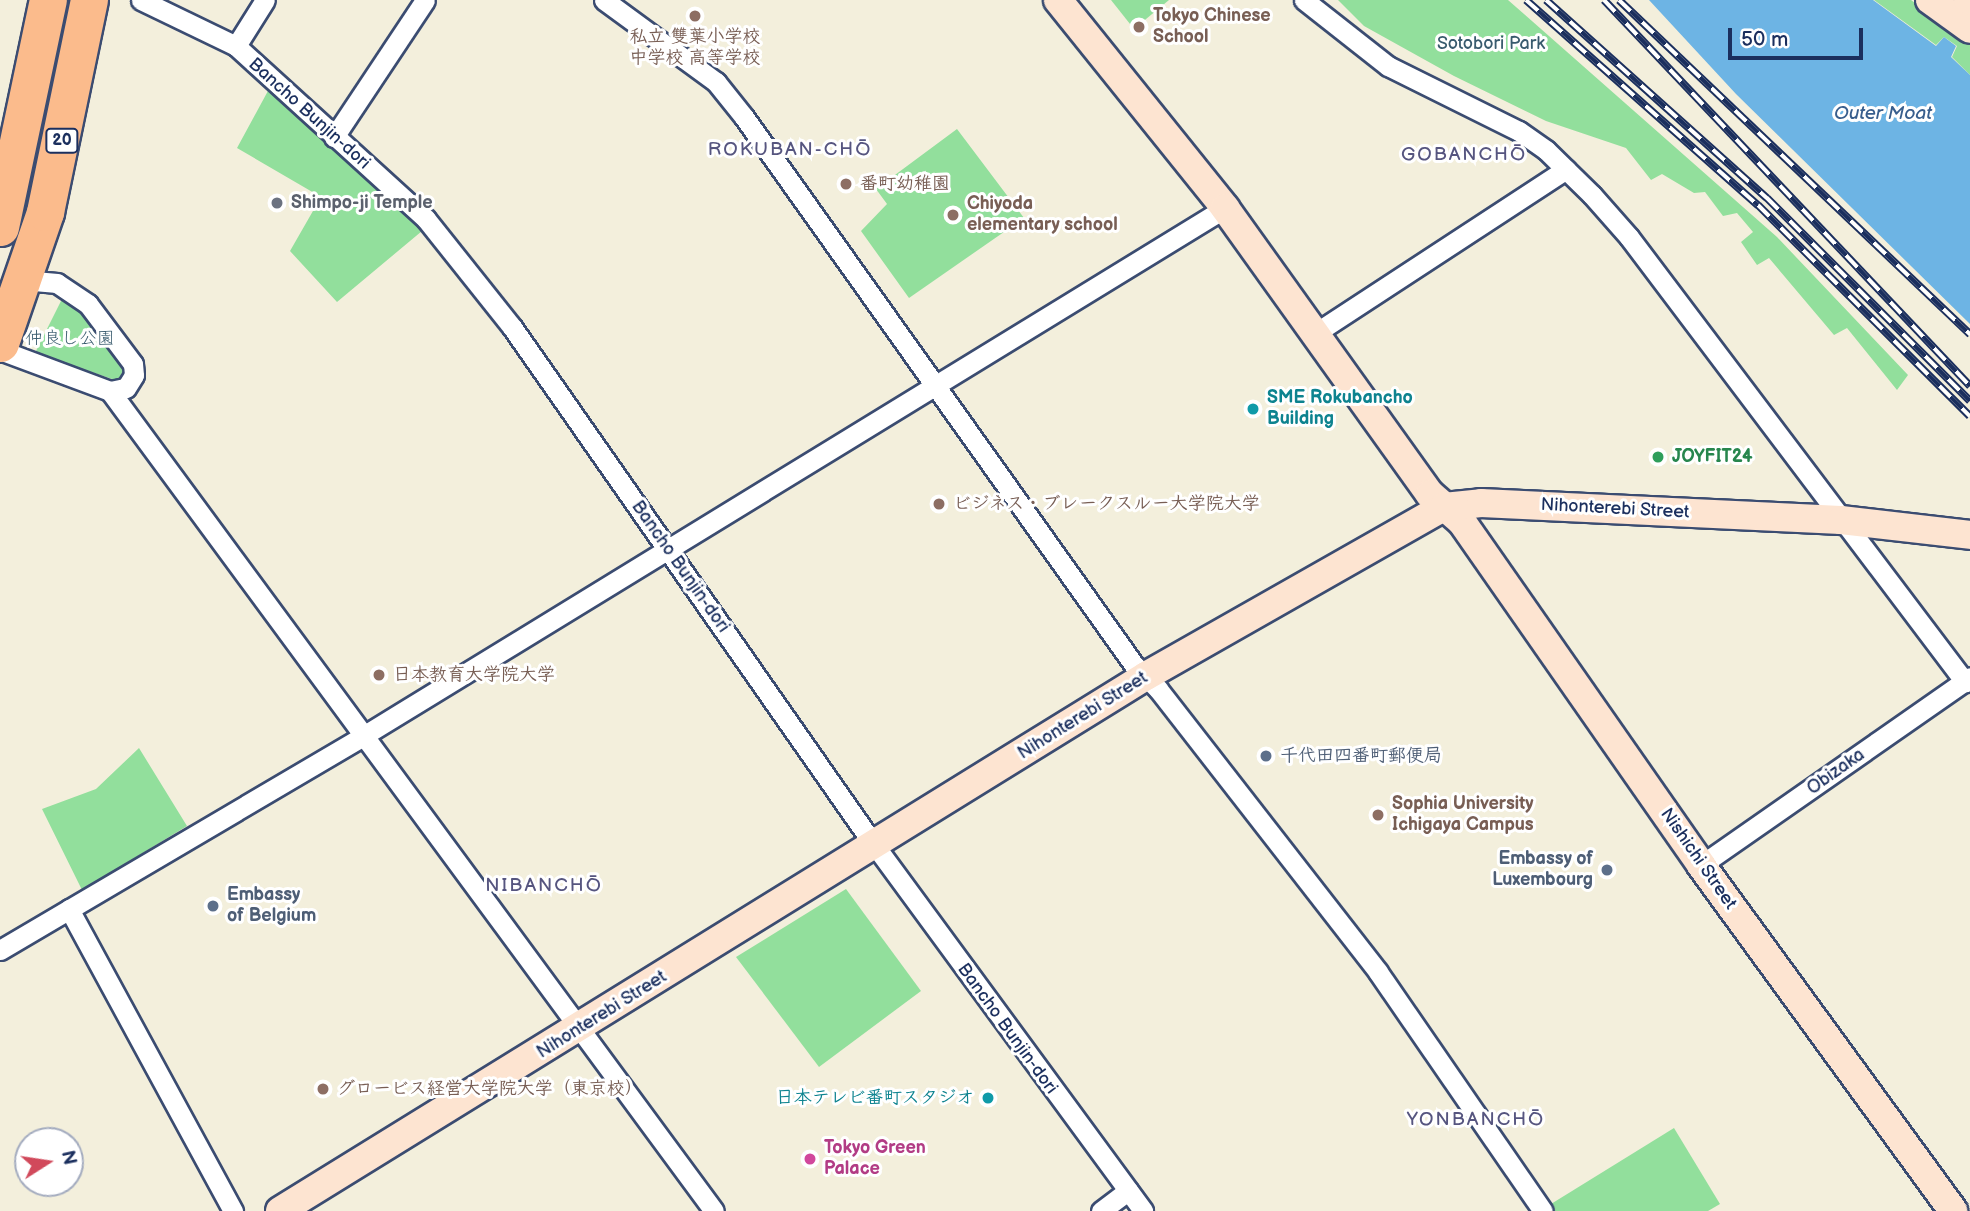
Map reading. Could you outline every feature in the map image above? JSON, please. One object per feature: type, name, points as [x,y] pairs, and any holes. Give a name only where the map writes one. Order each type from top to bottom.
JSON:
[{"type":"highway","name":"20","points":[[0,228],[48,0]]},
{"type":"highway","name":"20","points":[[3,330],[25,280],[60,150],[89,0]]},
{"type":"street","name":"Bancho Bunjin-dori","points":[[141,0],[236,46],[426,219],[512,327],[875,846],[1143,1211]]},
{"type":"street","points":[[236,46],[265,0]]},
{"type":"street","points":[[334,137],[425,0]]},
{"type":"street","points":[[604,0],[716,82],[1146,676],[1378,972],[1543,1211]]},
{"type":"street","name":"Nishichi Street","points":[[1058,0],[1225,208],[1430,494],[1462,522],[1701,865],[1953,1211]]},
{"type":"street","points":[[1304,0],[1388,66],[1519,131],[1566,169],[1629,237],[1841,520],[1967,679]]},
{"type":"street","points":[[1930,0],[1970,29]]},
{"type":"street","points":[[1314,334],[1566,169]]},
{"type":"street","points":[[0,950],[363,736],[1225,208]]},
{"type":"street","points":[[25,280],[57,283],[88,304],[133,364],[131,382],[120,391],[110,391]]},
{"type":"street","points":[[3,330],[110,391],[578,1031],[714,1211]]},
{"type":"street","name":"Nihonterebi Street","points":[[279,1211],[578,1031],[1146,676],[1444,507],[1481,503],[1841,520],[1970,535]]},
{"type":"street","name":"Obizaka","points":[[1701,865],[1967,679]]},
{"type":"street","points":[[69,909],[233,1211]]},
{"type":"street","points":[[1101,1211],[1128,1191]]},
{"type":"green space","points":[[62,0],[74,0],[35,194],[2,281],[23,213]]},
{"type":"green space","points":[[1111,0],[1169,0],[1134,29]]},
{"type":"green space","name":"Sotobori Park","points":[[1338,0],[1508,0],[1777,237],[1908,375],[1897,390],[1847,328],[1834,335],[1769,258],[1757,265],[1741,242],[1753,232],[1737,213],[1723,216],[1705,192],[1694,193],[1662,174],[1651,180],[1626,148],[1546,121],[1454,76],[1364,26]]},
{"type":"green space","points":[[1874,0],[1911,0],[1970,44],[1970,75],[1952,57],[1957,46],[1944,37],[1936,45]]},
{"type":"green space","points":[[269,89],[422,231],[337,302],[290,251],[321,197],[237,148]]},
{"type":"green space","points":[[957,129],[1024,218],[909,298],[861,231],[887,204],[876,189]]},
{"type":"green space","name":"仲良し公園","points":[[63,297],[75,302],[114,353],[123,371],[118,381],[35,353]]},
{"type":"green space","points":[[139,748],[187,826],[82,890],[42,809],[96,789]]},
{"type":"green space","points":[[846,889],[921,991],[819,1067],[736,957]]},
{"type":"green space","points":[[1674,1128],[1720,1204],[1708,1211],[1555,1211],[1551,1204]]},
{"type":"water","name":"Outer Moat","points":[[1649,0],[1873,0],[1936,46],[1944,37],[1956,46],[1951,57],[1970,75],[1970,324],[1736,94]]},
{"type":"railway","points":[[1526,0],[1758,205],[1970,416]]},
{"type":"railway","points":[[1546,0],[1767,198],[1970,401]]},
{"type":"railway","points":[[1604,0],[1970,386]]},
{"type":"railway","points":[[1619,0],[1970,334]]},
{"type":"place","name":"私立 雙葉小学校 中学校 高等学校","points":[[695,16]]},
{"type":"place","name":"Tokyo Chinese School","points":[[1139,27]]},
{"type":"place","name":"番町幼稚園","points":[[846,184]]},
{"type":"place","name":"Shimpo-ji Temple","points":[[277,203]]},
{"type":"place","name":"Chiyoda elementary school","points":[[953,215]]},
{"type":"place","name":"SME Rokubancho Building","points":[[1253,409]]},
{"type":"place","name":"JOYFIT24","points":[[1658,457]]},
{"type":"place","name":"ビジネス・ブレークスルー大学院大学","points":[[939,504]]},
{"type":"place","name":"日本教育大学院大学","points":[[379,675]]},
{"type":"place","name":"千代田四番町郵便局","points":[[1266,756]]},
{"type":"place","name":"Sophia University Ichigaya Campus","points":[[1378,815]]},
{"type":"place","name":"Embassy of Luxembourg","points":[[1607,870]]},
{"type":"place","name":"Embassy of Belgium","points":[[213,906]]},
{"type":"place","name":"グロービス経営大学院大学（東京校）","points":[[323,1089]]},
{"type":"place","name":"日本テレビ番町スタジオ","points":[[988,1098]]},
{"type":"place","name":"Tokyo Green Palace","points":[[810,1159]]},
{"type":"district","name":"ROKUBAN-CHŌ","points":[[790,150]]},
{"type":"district","name":"GOBANCHŌ","points":[[1464,155]]},
{"type":"district","name":"NIBANCHŌ","points":[[544,886]]},
{"type":"district","name":"YONBANCHŌ","points":[[1476,1120]]}]
